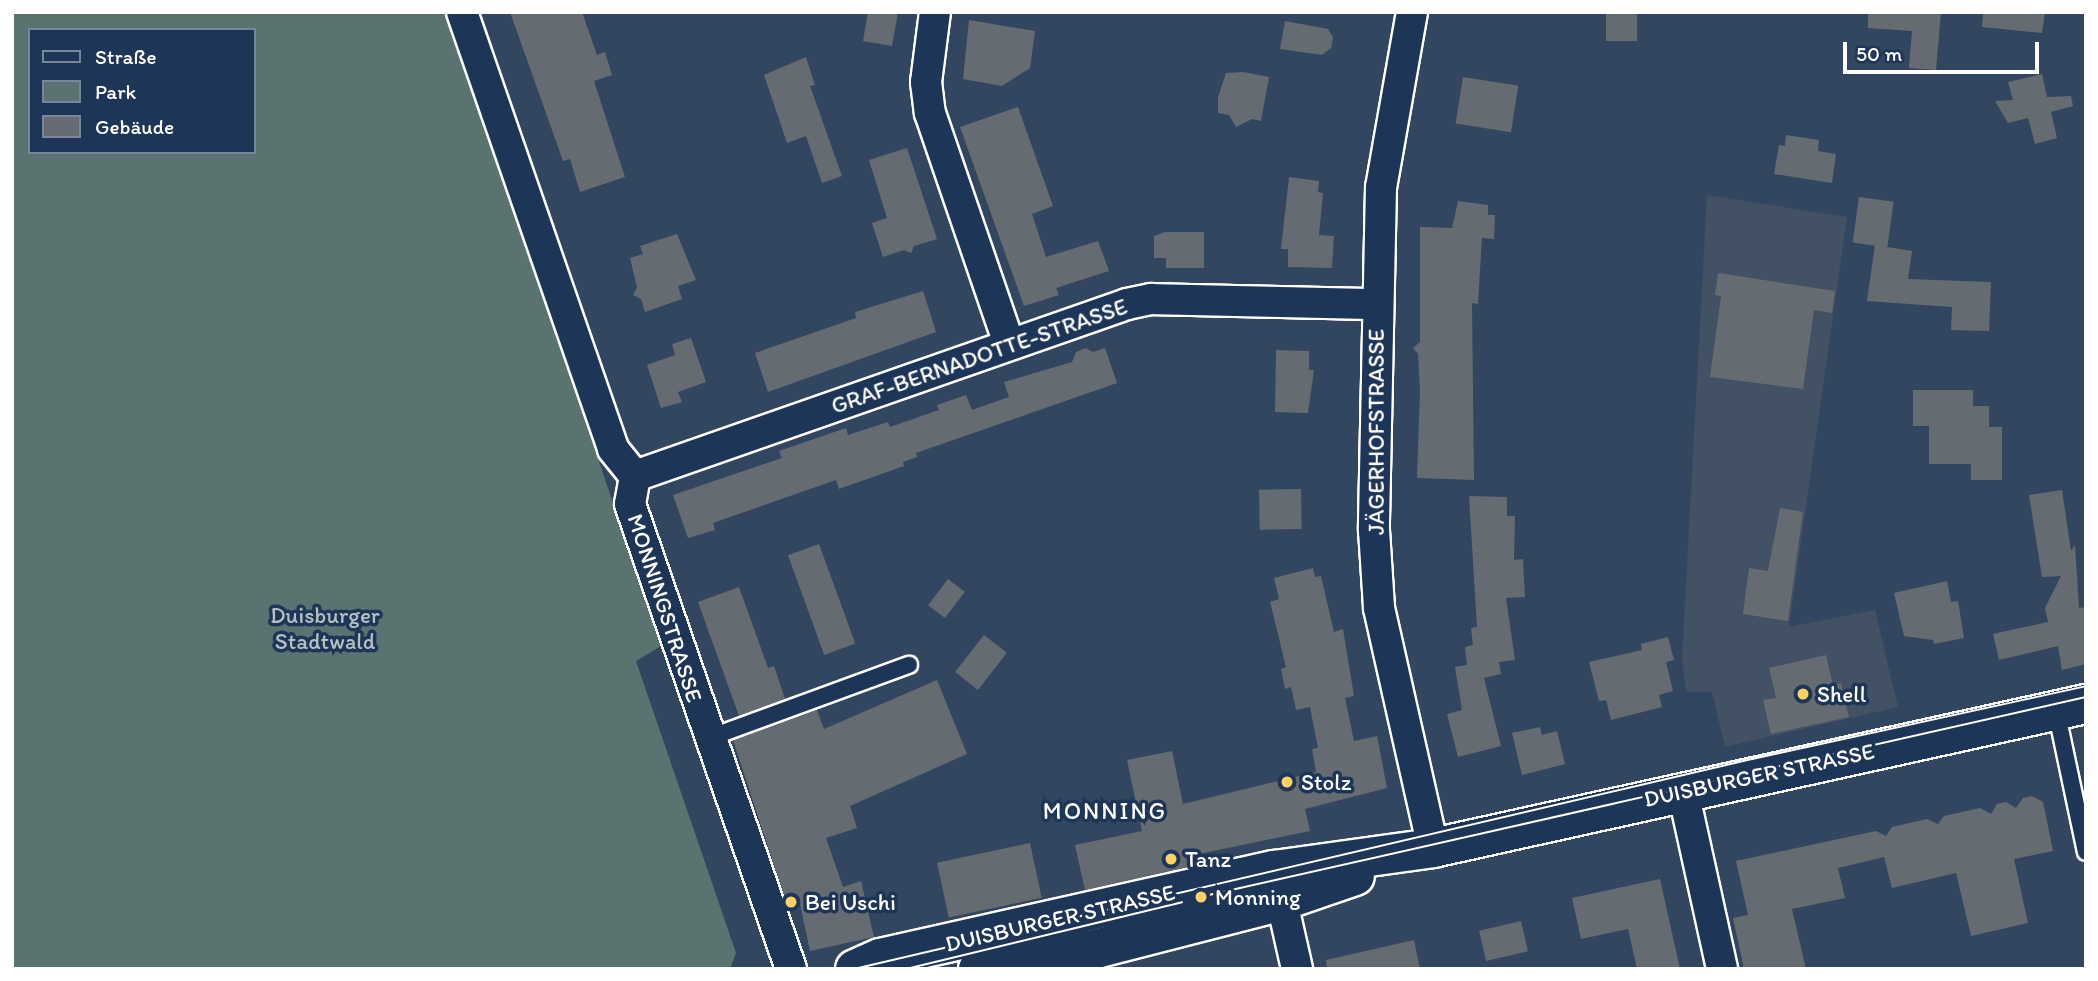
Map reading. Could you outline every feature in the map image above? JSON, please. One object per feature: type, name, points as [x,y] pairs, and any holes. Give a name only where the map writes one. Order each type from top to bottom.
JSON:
[{"type":"main road","name":"DUISBURGER STRASSE","points":[[855,969],[880,958],[1072,934],[1433,848],[2071,707]]},
{"type":"main road","name":"DUISBURGER STRASSE","points":[[978,969],[1072,934]]},
{"type":"street","points":[[462,12],[613,449],[635,476]]},
{"type":"street","points":[[935,12],[926,82],[930,113],[1009,344]]},
{"type":"street","name":"JÄGERHOFSTRASSE","points":[[1412,12],[1381,187],[1374,530],[1379,608],[1402,721],[1433,848]]},
{"type":"street","name":"GRAF-BERNADOTTE-STRASSE","points":[[635,476],[1009,344],[1150,299],[1377,304]]},
{"type":"street","name":"MONNINGSTRASSE","points":[[635,476],[630,504],[709,738],[792,969]]},
{"type":"street","points":[[1684,791],[1722,969]]},
{"type":"street","points":[[1279,886],[1297,969]]},
{"type":"lane","points":[[709,738],[909,665]]},
{"type":"lane","points":[[2071,707],[2086,852]]},
{"type":"shaded area","points":[[1707,195],[1847,217],[1789,627],[1875,610],[1898,707],[1725,747],[1712,692],[1686,692],[1682,658]]},
{"type":"green space","name":"Duisburger Stadtwald","points":[[12,12],[448,12],[661,646],[636,661],[736,953],[730,969],[12,969]]},
{"type":"building","points":[[510,12],[582,12],[597,55],[605,52],[612,75],[594,81],[625,177],[580,192],[570,159],[563,161]]},
{"type":"building","points":[[868,12],[898,12],[892,46],[863,41]]},
{"type":"building","points":[[1606,12],[1637,12],[1637,41],[1606,41]]},
{"type":"building","points":[[1868,12],[1941,12],[1936,70],[1909,68],[1912,31],[1868,28]]},
{"type":"building","points":[[1983,12],[2045,12],[2042,33],[1982,27]]},
{"type":"building","points":[[969,20],[1035,31],[1030,68],[1002,86],[963,79]]},
{"type":"building","points":[[1285,21],[1328,29],[1333,37],[1331,48],[1322,55],[1280,49]]},
{"type":"building","points":[[806,57],[815,85],[810,86],[842,176],[822,183],[806,136],[787,143],[764,75]]},
{"type":"building","points":[[1243,72],[1269,77],[1261,121],[1252,119],[1236,127],[1229,115],[1218,113],[1218,97],[1226,73]]},
{"type":"building","points":[[2042,74],[2047,97],[2071,96],[2073,106],[2051,112],[2057,138],[2035,144],[2028,118],[2008,123],[1995,101],[2013,100],[2008,82]]},
{"type":"building","points":[[1463,77],[1518,86],[1511,132],[1456,123]]},
{"type":"building","points":[[1018,107],[1053,206],[1032,214],[1046,257],[1098,241],[1109,271],[1056,288],[1059,295],[1024,306],[960,127]]},
{"type":"building","points":[[1786,135],[1819,140],[1818,151],[1836,154],[1832,183],[1774,174],[1779,145],[1785,146]]},
{"type":"building","points":[[907,148],[937,239],[914,246],[911,253],[904,250],[883,257],[872,223],[887,218],[869,160]]},
{"type":"building","points":[[1289,177],[1319,181],[1318,192],[1323,193],[1319,235],[1334,236],[1332,268],[1288,267],[1288,249],[1281,249]]},
{"type":"building","points":[[1859,197],[1894,202],[1887,247],[1853,243]]},
{"type":"building","points":[[1458,201],[1488,205],[1488,215],[1495,215],[1494,239],[1482,238],[1478,304],[1472,303],[1474,480],[1417,478],[1420,391],[1418,354],[1413,348],[1420,342],[1420,227],[1452,228]]},
{"type":"building","points":[[1165,232],[1204,232],[1204,268],[1166,268],[1166,258],[1154,258],[1154,236]]},
{"type":"building","points":[[677,234],[696,280],[678,286],[682,299],[645,312],[641,299],[633,295],[637,287],[630,258],[643,254],[640,246]]},
{"type":"building","points":[[1875,245],[1912,251],[1908,279],[1991,282],[1989,331],[1951,330],[1952,307],[1867,301]]},
{"type":"building","points":[[1718,273],[1835,291],[1832,313],[1814,310],[1803,389],[1710,377],[1721,296],[1715,295]]},
{"type":"building","points":[[923,291],[936,332],[768,392],[755,353],[856,318],[855,312]]},
{"type":"building","points":[[691,338],[706,382],[678,392],[682,402],[661,408],[647,365],[675,355],[672,344]]},
{"type":"building","points":[[1086,348],[1093,352],[1105,348],[1117,383],[916,453],[917,457],[903,462],[904,466],[839,489],[836,480],[713,523],[715,530],[688,538],[673,495],[782,458],[779,451],[846,428],[848,435],[888,422],[890,427],[939,410],[937,405],[966,395],[972,410],[1009,397],[1004,382],[1072,362],[1076,352]]},
{"type":"building","points":[[1276,350],[1309,351],[1309,370],[1314,370],[1308,413],[1275,412]]},
{"type":"building","points":[[1913,390],[1973,390],[1973,406],[1989,406],[1989,427],[2002,427],[2002,480],[1971,480],[1971,464],[1929,464],[1929,426],[1913,426]]},
{"type":"building","points":[[1301,489],[1302,529],[1260,530],[1259,490]]},
{"type":"building","points":[[2062,490],[2071,551],[2075,545],[2079,608],[2086,607],[2086,664],[2062,670],[2058,646],[1999,660],[1993,634],[2048,622],[2045,608],[2061,576],[2042,577],[2029,495]]},
{"type":"building","points":[[1469,496],[1507,497],[1507,516],[1515,516],[1514,560],[1523,559],[1525,597],[1506,598],[1515,660],[1499,662],[1501,674],[1484,678],[1501,746],[1458,757],[1447,714],[1462,710],[1455,667],[1467,665],[1465,647],[1473,645],[1471,628],[1477,627]]},
{"type":"building","points":[[1780,508],[1803,512],[1788,621],[1743,614],[1749,568],[1768,571]]},
{"type":"building","points":[[819,544],[855,644],[824,655],[788,555]]},
{"type":"building","points":[[1313,568],[1315,577],[1321,576],[1334,632],[1343,629],[1354,696],[1345,698],[1354,741],[1377,736],[1387,788],[1305,809],[1310,831],[1194,855],[1196,865],[1085,890],[1075,845],[1142,831],[1127,760],[1172,751],[1183,804],[1316,772],[1312,749],[1318,748],[1310,707],[1296,710],[1291,687],[1285,689],[1281,669],[1286,667],[1270,602],[1279,599],[1274,578]]},
{"type":"building","points":[[948,579],[965,592],[945,618],[928,605]]},
{"type":"building","points":[[1947,581],[1951,602],[1958,601],[1964,638],[1934,644],[1933,640],[1904,636],[1894,593]]},
{"type":"building","points":[[739,587],[768,668],[774,666],[785,699],[739,716],[698,602]]},
{"type":"building","points":[[984,635],[1007,653],[978,690],[955,672]]},
{"type":"building","points":[[1668,637],[1674,660],[1666,662],[1673,691],[1659,695],[1662,707],[1611,720],[1606,700],[1599,701],[1589,662],[1642,650],[1641,644]]},
{"type":"building","points":[[1826,655],[1833,685],[1841,683],[1849,717],[1771,734],[1763,700],[1776,698],[1769,668]]},
{"type":"building","points":[[937,680],[967,754],[850,806],[857,828],[826,838],[843,887],[861,881],[874,937],[810,951],[800,904],[788,908],[733,740],[817,710],[824,729]]},
{"type":"building","points":[[1540,727],[1542,735],[1557,731],[1565,764],[1522,775],[1512,733]]},
{"type":"building","points":[[2032,796],[2043,802],[2053,851],[2014,859],[2028,923],[1971,936],[1956,873],[1892,888],[1884,857],[1838,868],[1845,898],[1792,909],[1806,969],[1744,969],[1733,918],[1748,915],[1736,861],[1876,831],[1886,836],[1892,827],[1927,819],[1938,824],[1944,816],[1980,808],[1991,814],[1997,804],[2006,802],[2016,808],[2023,798]]},
{"type":"building","points":[[1030,843],[1042,898],[949,918],[937,863]]},
{"type":"building","points":[[1660,879],[1680,969],[1637,969],[1628,929],[1581,939],[1572,898]]},
{"type":"building","points":[[1521,921],[1528,951],[1486,961],[1479,931]]},
{"type":"building","points":[[1414,940],[1420,969],[1327,969],[1326,960]]},
{"type":"tram line","points":[[854,969],[1752,759],[2086,686]]},
{"type":"tram line","points":[[1209,895],[2086,697]]},
{"type":"tram line","points":[[906,969],[1182,902]]},
{"type":"place","name":"Shell","points":[[1803,694]]},
{"type":"place","name":"Stolz","points":[[1287,782]]},
{"type":"place","name":"Tanz","points":[[1171,859]]},
{"type":"place","name":"Monning","points":[[1201,897]]},
{"type":"place","name":"Bei Uschi","points":[[791,902]]},
{"type":"district","name":"MONNING","points":[[1105,811]]}]
